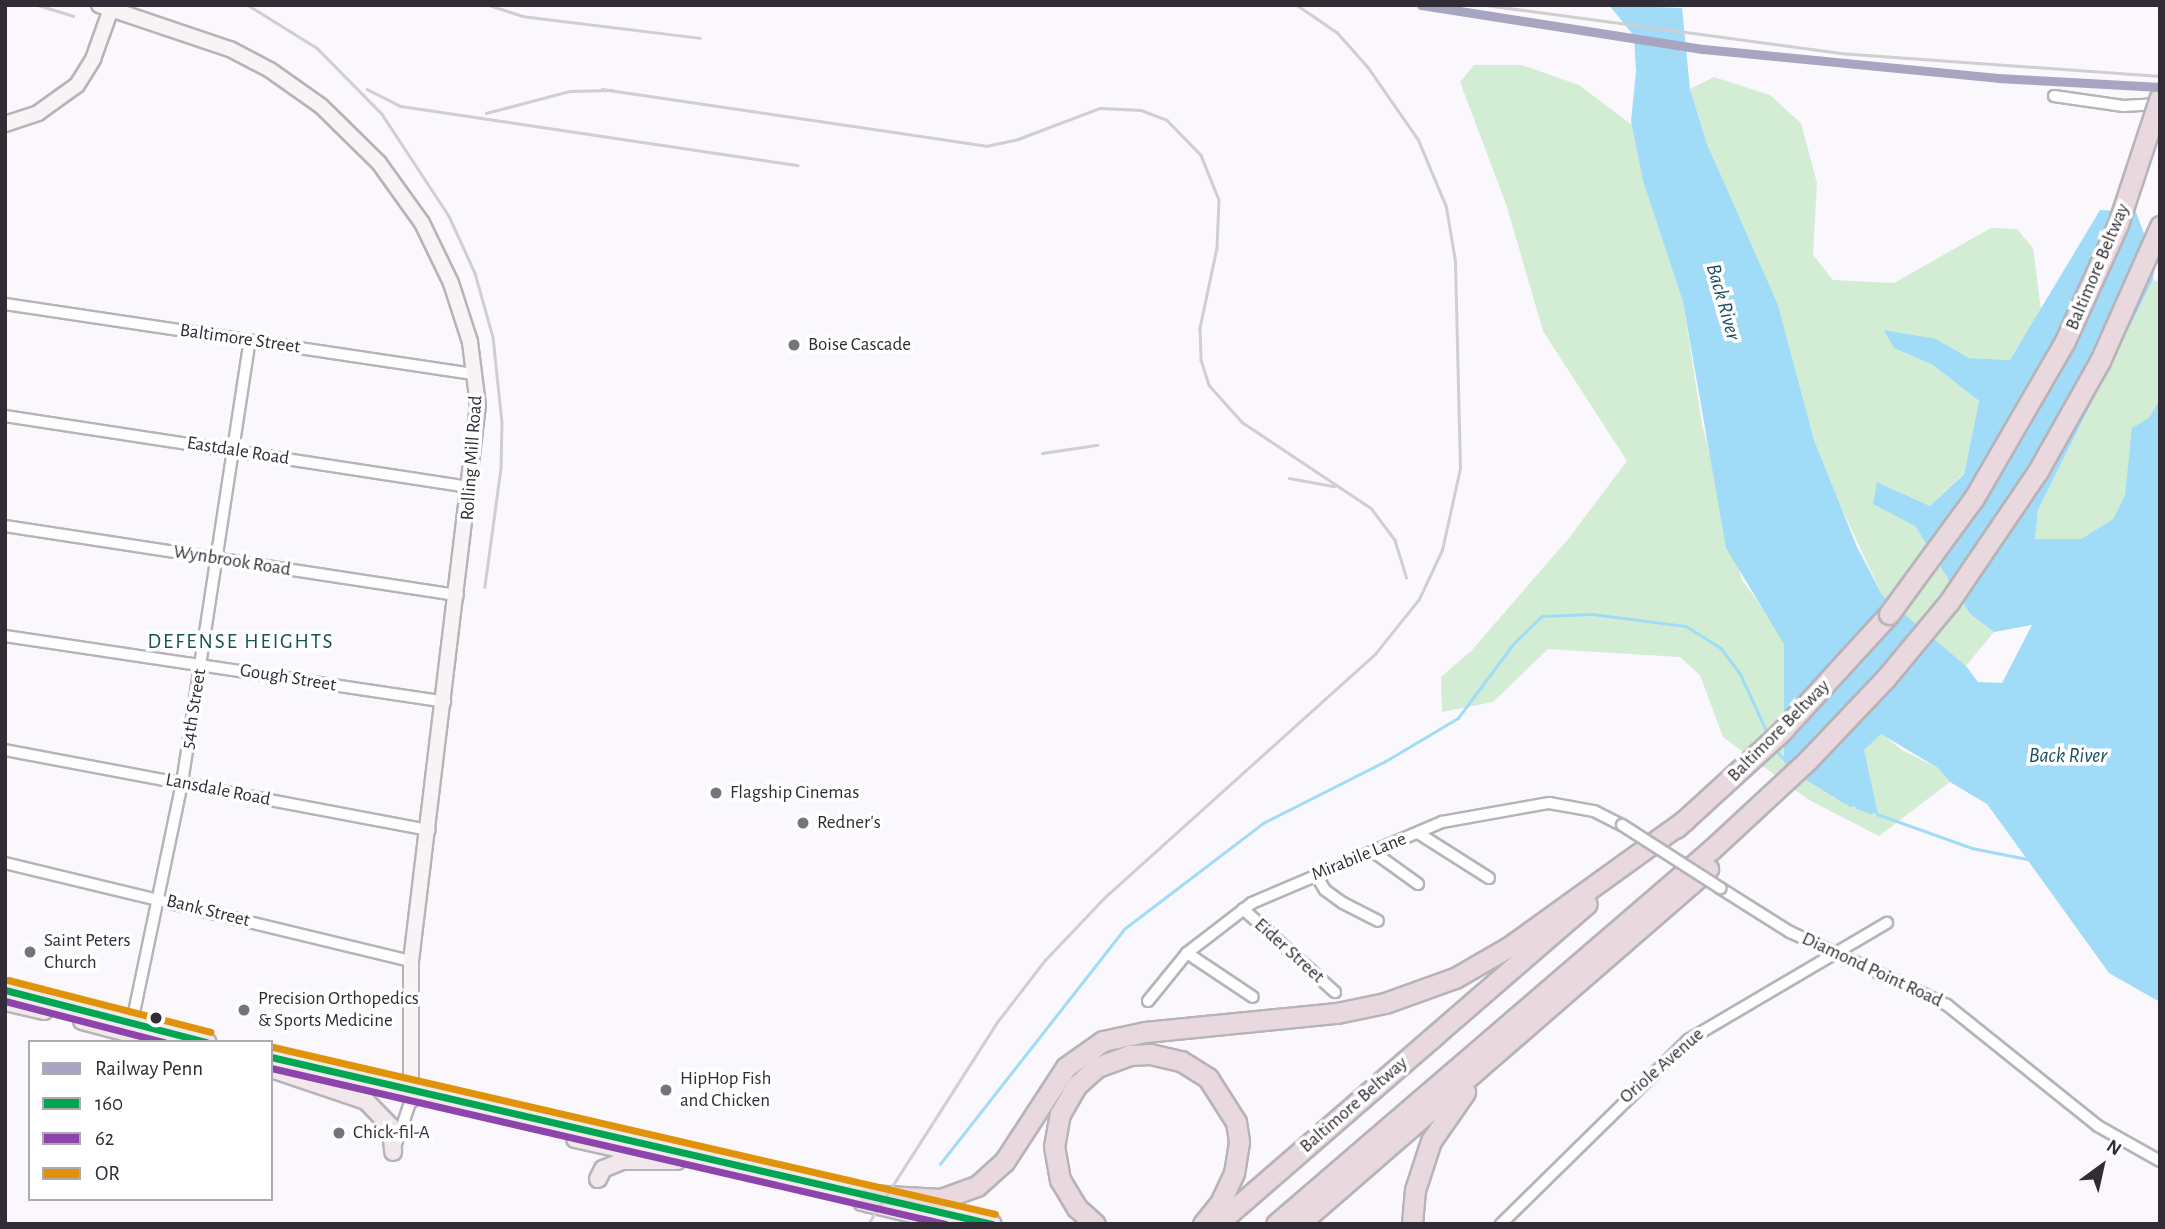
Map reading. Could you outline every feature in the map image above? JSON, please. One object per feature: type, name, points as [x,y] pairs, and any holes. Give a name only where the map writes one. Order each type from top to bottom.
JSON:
[{"type":"highway","name":"Baltimore Beltway","points":[[1217,1224],[1749,763],[1819,693],[1889,614],[1946,539],[2005,450],[2094,283],[2119,224],[2160,97]]},
{"type":"highway","name":"Baltimore Beltway","points":[[1276,1224],[1778,795],[1885,679],[1956,592],[2038,471],[2100,361],[2160,226]]},
{"type":"highway","points":[[1412,1224],[1420,1168],[1443,1119],[1480,1076],[1557,1001],[1778,795]]},
{"type":"highway","points":[[869,1195],[941,1199],[986,1180],[1015,1146],[1059,1075],[1074,1059],[1103,1041],[1145,1032],[1337,1013],[1385,1003],[1455,978],[1509,947],[1685,820]]},
{"type":"highway","points":[[1299,1224],[1557,1001]]},
{"type":"highway","points":[[1095,1224],[1077,1208],[1060,1180],[1054,1147],[1060,1114],[1076,1086],[1097,1068],[1130,1055],[1150,1054],[1181,1060],[1208,1077],[1236,1122],[1239,1142],[1234,1173],[1220,1203],[1203,1224]]},
{"type":"main road","points":[[5,990],[155,1040]]},
{"type":"main road","points":[[5,1002],[133,1033],[191,1040]]},
{"type":"main road","points":[[273,1058],[677,1161],[952,1224]]},
{"type":"main road","points":[[273,1068],[411,1095],[993,1224]]},
{"type":"main road","points":[[273,1069],[366,1101],[391,1127],[393,1152]]},
{"type":"main road","points":[[597,1179],[603,1169],[622,1161],[677,1161]]},
{"type":"street","points":[[5,124],[38,113],[77,85],[93,60],[105,7]]},
{"type":"street","name":"Rolling Mill Road","points":[[105,7],[254,61],[321,106],[362,144],[392,179],[434,247],[457,301],[475,374],[478,405],[471,487],[430,830],[411,961],[411,1095]]},
{"type":"street","points":[[2054,96],[2123,106],[2160,104]]},
{"type":"street","name":"Baltimore Street","points":[[5,304],[475,374]]},
{"type":"street","name":"54th Street","points":[[133,1033],[182,783],[250,340]]},
{"type":"street","name":"Eastdale Road","points":[[5,416],[471,487]]},
{"type":"street","name":"Wynbrook Road","points":[[5,526],[458,595]]},
{"type":"street","name":"Gough Street","points":[[5,636],[445,702]]},
{"type":"street","name":"Lansdale Road","points":[[5,750],[430,830]]},
{"type":"street","name":"Mirabile Lane","points":[[1148,1002],[1187,953],[1242,909],[1282,887],[1376,853],[1442,822],[1537,804],[1565,804],[1609,818]]},
{"type":"street","name":"Diamond Point Road","points":[[1609,818],[1790,932],[1956,1011],[2098,1126],[2160,1161]]},
{"type":"street","points":[[1418,833],[1489,878]]},
{"type":"street","points":[[1376,853],[1418,884]]},
{"type":"street","name":"Bank Street","points":[[5,863],[411,961]]},
{"type":"street","points":[[1316,875],[1325,890],[1378,921]]},
{"type":"street","name":"Eider Street","points":[[1242,909],[1335,992]]},
{"type":"street","name":"Oriole Avenue","points":[[1501,1224],[1688,1040],[1887,923]]},
{"type":"street","points":[[1187,953],[1253,997]]},
{"type":"street","points":[[393,1152],[411,1095]]},
{"type":"green space","points":[[1474,65],[1522,65],[1579,85],[1632,125],[1643,181],[1683,302],[1702,424],[1742,580],[1813,678],[1902,750],[1938,768],[1950,782],[1879,836],[1809,800],[1723,737],[1700,675],[1680,657],[1548,649],[1493,702],[1442,712],[1441,677],[1472,650],[1569,538],[1627,461],[1543,331],[1507,207],[1460,82]]},
{"type":"green space","points":[[1714,77],[1770,95],[1801,123],[1817,183],[1813,255],[1833,280],[1894,283],[1991,228],[2017,229],[2033,248],[2041,310],[2010,360],[1969,358],[1936,339],[1894,348],[1933,365],[1979,401],[1964,473],[1930,506],[1877,482],[1915,526],[1970,614],[1994,632],[1966,666],[1882,595],[1839,503],[1814,440],[1779,310],[1707,144],[1690,89]]},
{"type":"green space","points":[[2153,280],[2160,282],[2160,399],[2129,467],[2125,495],[2113,519],[2081,539],[2035,540],[2038,510]]},
{"type":"water","name":"Back River","points":[[1609,5],[1682,8],[1690,89],[1707,144],[1778,305],[1814,440],[1857,547],[1882,595],[1966,666],[1978,682],[2002,683],[2032,625],[1994,632],[1970,614],[1915,526],[1873,504],[1877,482],[1930,506],[1964,474],[1979,401],[1933,365],[1894,348],[1884,330],[1936,339],[1969,358],[2010,360],[2100,210],[2136,212],[2155,263],[2153,280],[2038,510],[2035,539],[2081,539],[2113,519],[2125,495],[2132,428],[2149,418],[2160,399],[2160,1002],[2109,973],[1987,804],[1950,782],[1938,768],[1881,734],[1864,750],[1878,814],[1843,803],[1784,762],[1784,644],[1726,548],[1683,302],[1643,181],[1631,121],[1636,72],[1634,36]]},
{"type":"waterway","points":[[940,1164],[1124,929],[1263,823],[1384,762],[1458,718],[1514,643],[1542,616],[1592,614],[1686,626],[1721,648],[1740,673],[1767,732]]},
{"type":"waterway","points":[[1774,748],[1790,766]]},
{"type":"waterway","points":[[1803,776],[1851,805]]},
{"type":"waterway","points":[[1857,807],[1871,812]]},
{"type":"waterway","points":[[1877,814],[1972,848],[2027,859]]},
{"type":"railway","points":[[38,5],[73,16]]},
{"type":"railway","points":[[248,5],[317,48],[382,114],[449,216],[475,273],[493,337],[502,422],[501,468],[485,587]]},
{"type":"railway","points":[[489,5],[522,16],[700,38]]},
{"type":"railway","points":[[868,1224],[998,1021],[1045,960],[1104,898],[1375,654],[1419,599],[1442,550],[1460,468],[1455,261],[1446,207],[1418,140],[1368,68],[1337,33],[1296,5]]},
{"type":"railway","points":[[1486,5],[1839,53],[2160,76]]},
{"type":"railway","points":[[367,89],[401,106],[798,165]]},
{"type":"railway","points":[[602,89],[986,146],[1018,139],[1100,108],[1141,110],[1167,120],[1201,155],[1219,200],[1217,248],[1200,328],[1201,360],[1209,385],[1242,422],[1371,508],[1395,540],[1406,577]]},
{"type":"railway","points":[[486,113],[570,91],[612,90]]},
{"type":"railway","points":[[1042,453],[1097,445]]},
{"type":"railway","points":[[1289,478],[1334,486]]},
{"type":"rail line","name":"Penn","points":[[1421,5],[1703,49],[1998,78],[2160,87]]},
{"type":"transit line","name":"OR","points":[[8,980],[210,1032]]},
{"type":"transit line","name":"160","points":[[5,990],[198,1040]]},
{"type":"transit line","name":"62","points":[[5,1001],[156,1040]]},
{"type":"transit line","name":"OR","points":[[273,1047],[995,1214]]},
{"type":"transit line","name":"160","points":[[273,1057],[992,1224]]},
{"type":"transit line","name":"62","points":[[273,1068],[945,1224]]},
{"type":"place","name":"Boise Cascade","points":[[794,345]]},
{"type":"place","name":"Flagship Cinemas","points":[[716,793]]},
{"type":"place","name":"Redner's","points":[[803,823]]},
{"type":"place","name":"Saint Peters Church","points":[[30,952]]},
{"type":"place","name":"Precision Orthopedics & Sports Medicine","points":[[244,1010]]},
{"type":"place","name":"HipHop Fish and Chicken","points":[[666,1090]]},
{"type":"place","name":"Chick-fil-A","points":[[339,1133]]},
{"type":"district","name":"DEFENSE HEIGHTS","points":[[241,642]]}]
